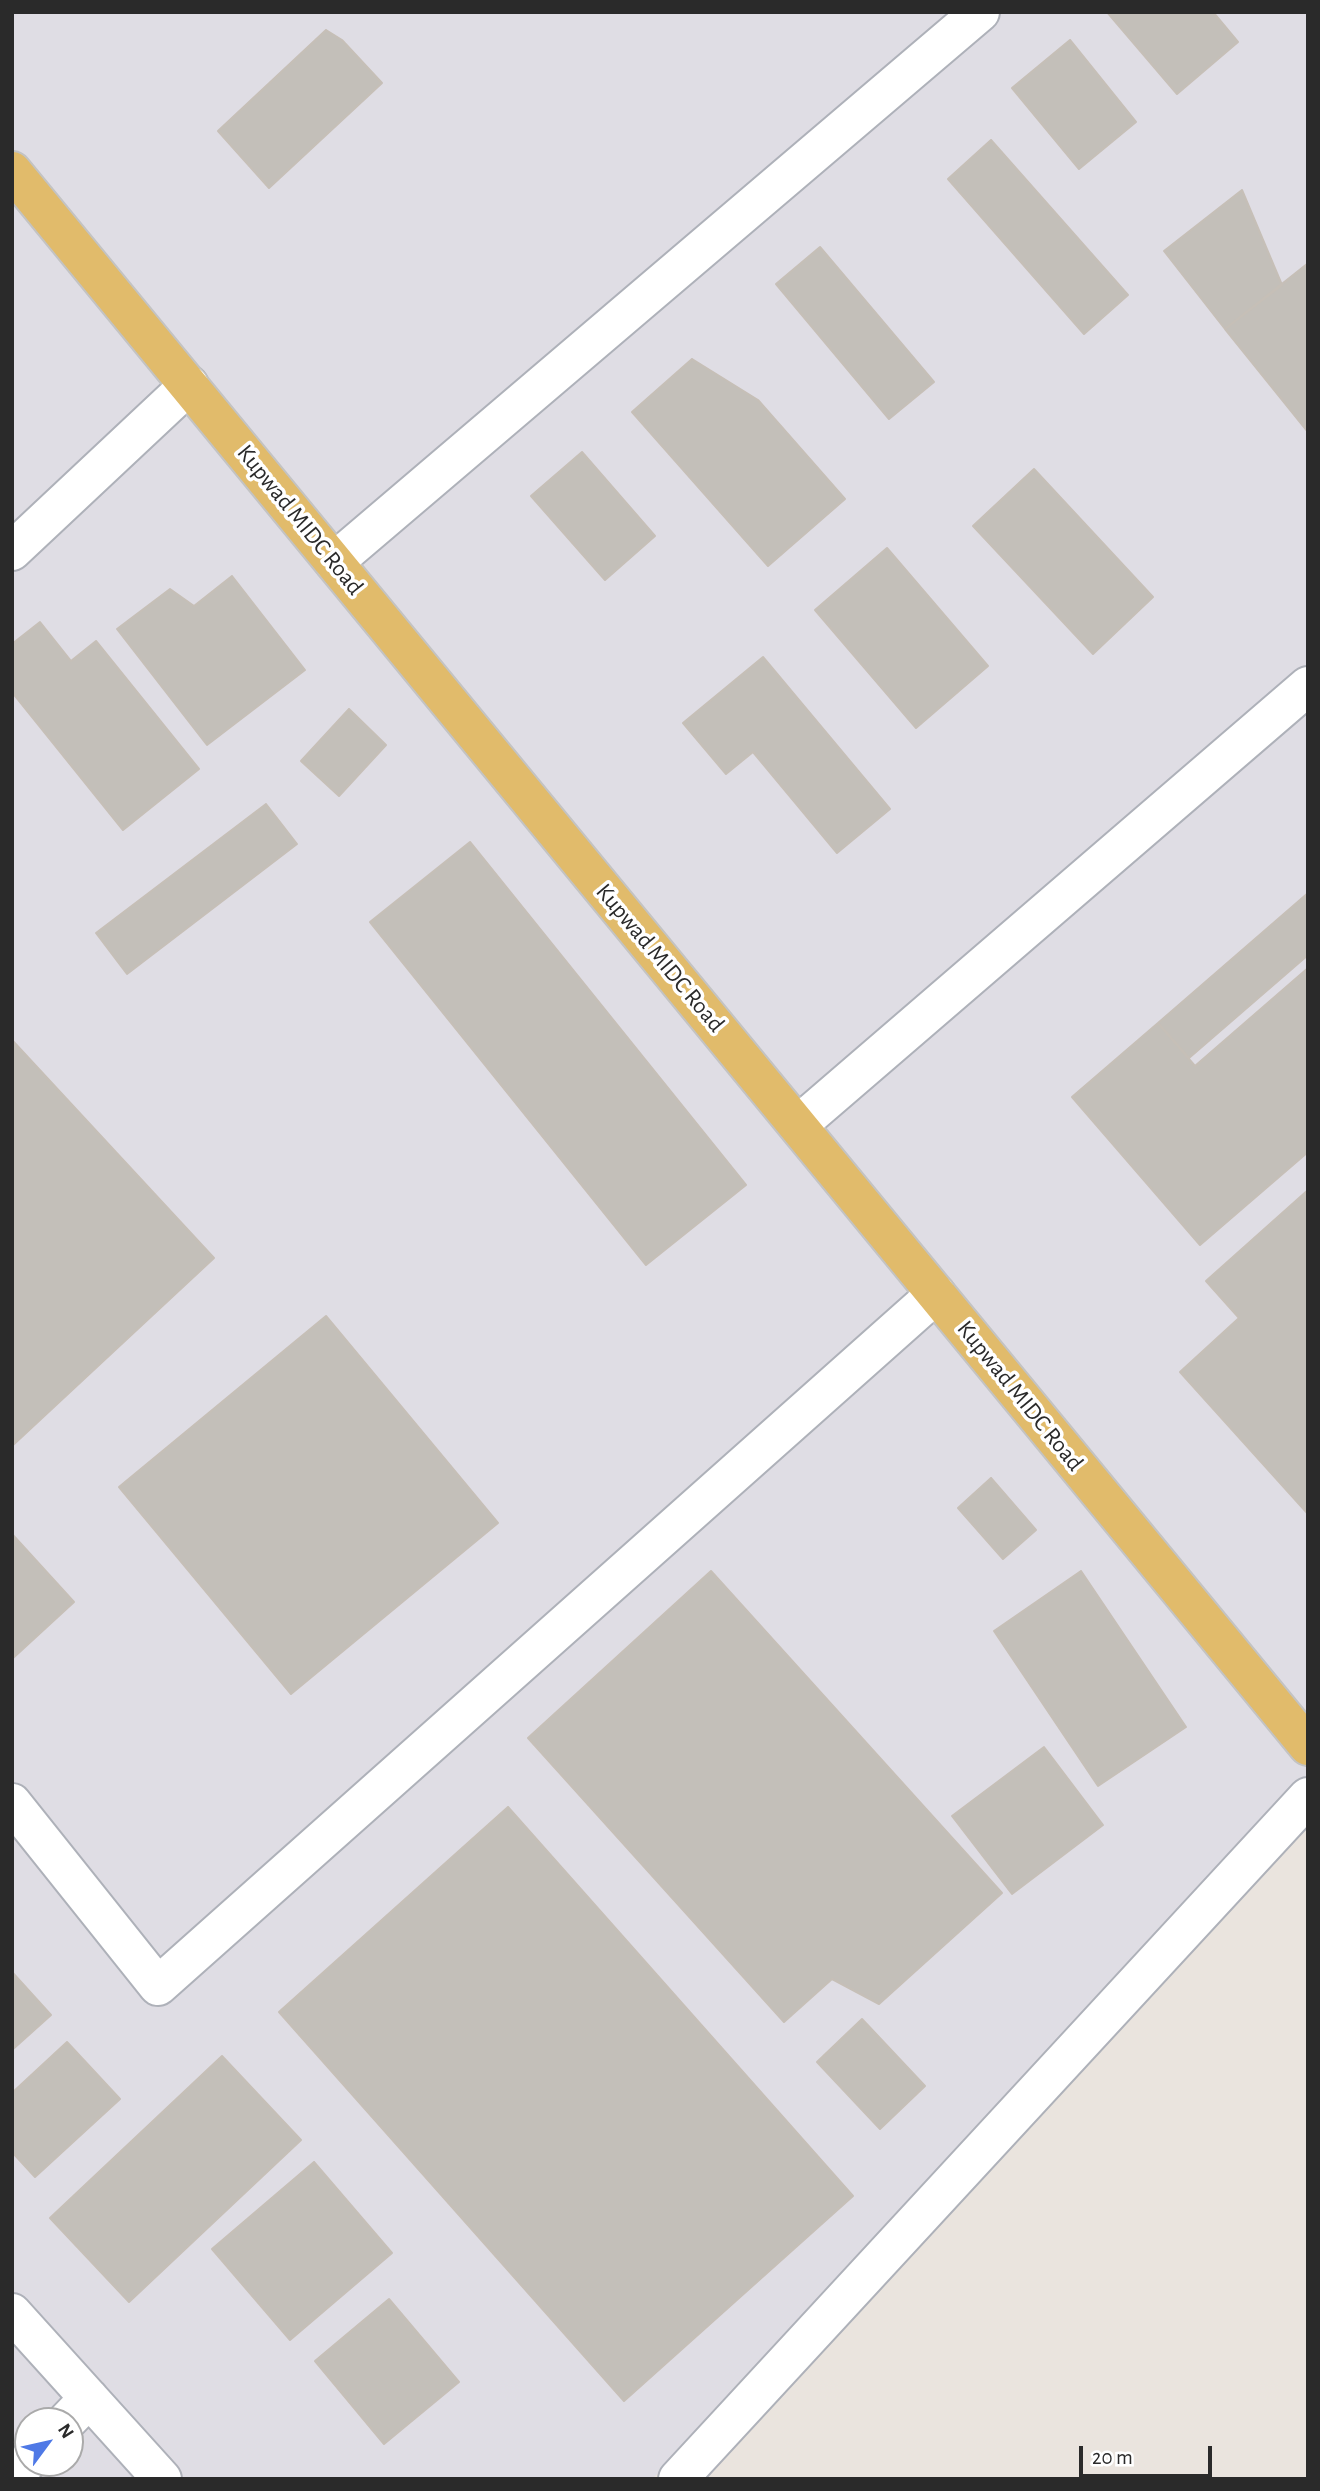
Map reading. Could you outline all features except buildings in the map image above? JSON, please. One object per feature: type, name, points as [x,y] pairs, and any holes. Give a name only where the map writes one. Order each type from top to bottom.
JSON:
[{"type":"main road","name":"Kupwad MIDC Road","points":[[12,171],[1308,1745]]},
{"type":"street","points":[[334,562],[980,12]]},
{"type":"street","points":[[12,551],[189,385]]},
{"type":"street","points":[[798,1125],[1308,685]]},
{"type":"street","points":[[12,1803],[158,1986],[936,1294]]},
{"type":"street","points":[[678,2479],[1308,1797]]},
{"type":"street","points":[[12,2313],[77,2407]]},
{"type":"street","points":[[84,2414],[162,2479]]},
{"type":"shaded area","points":[[12,12],[1308,12],[1308,1797],[906,2232],[652,2479],[12,2479]]}]
